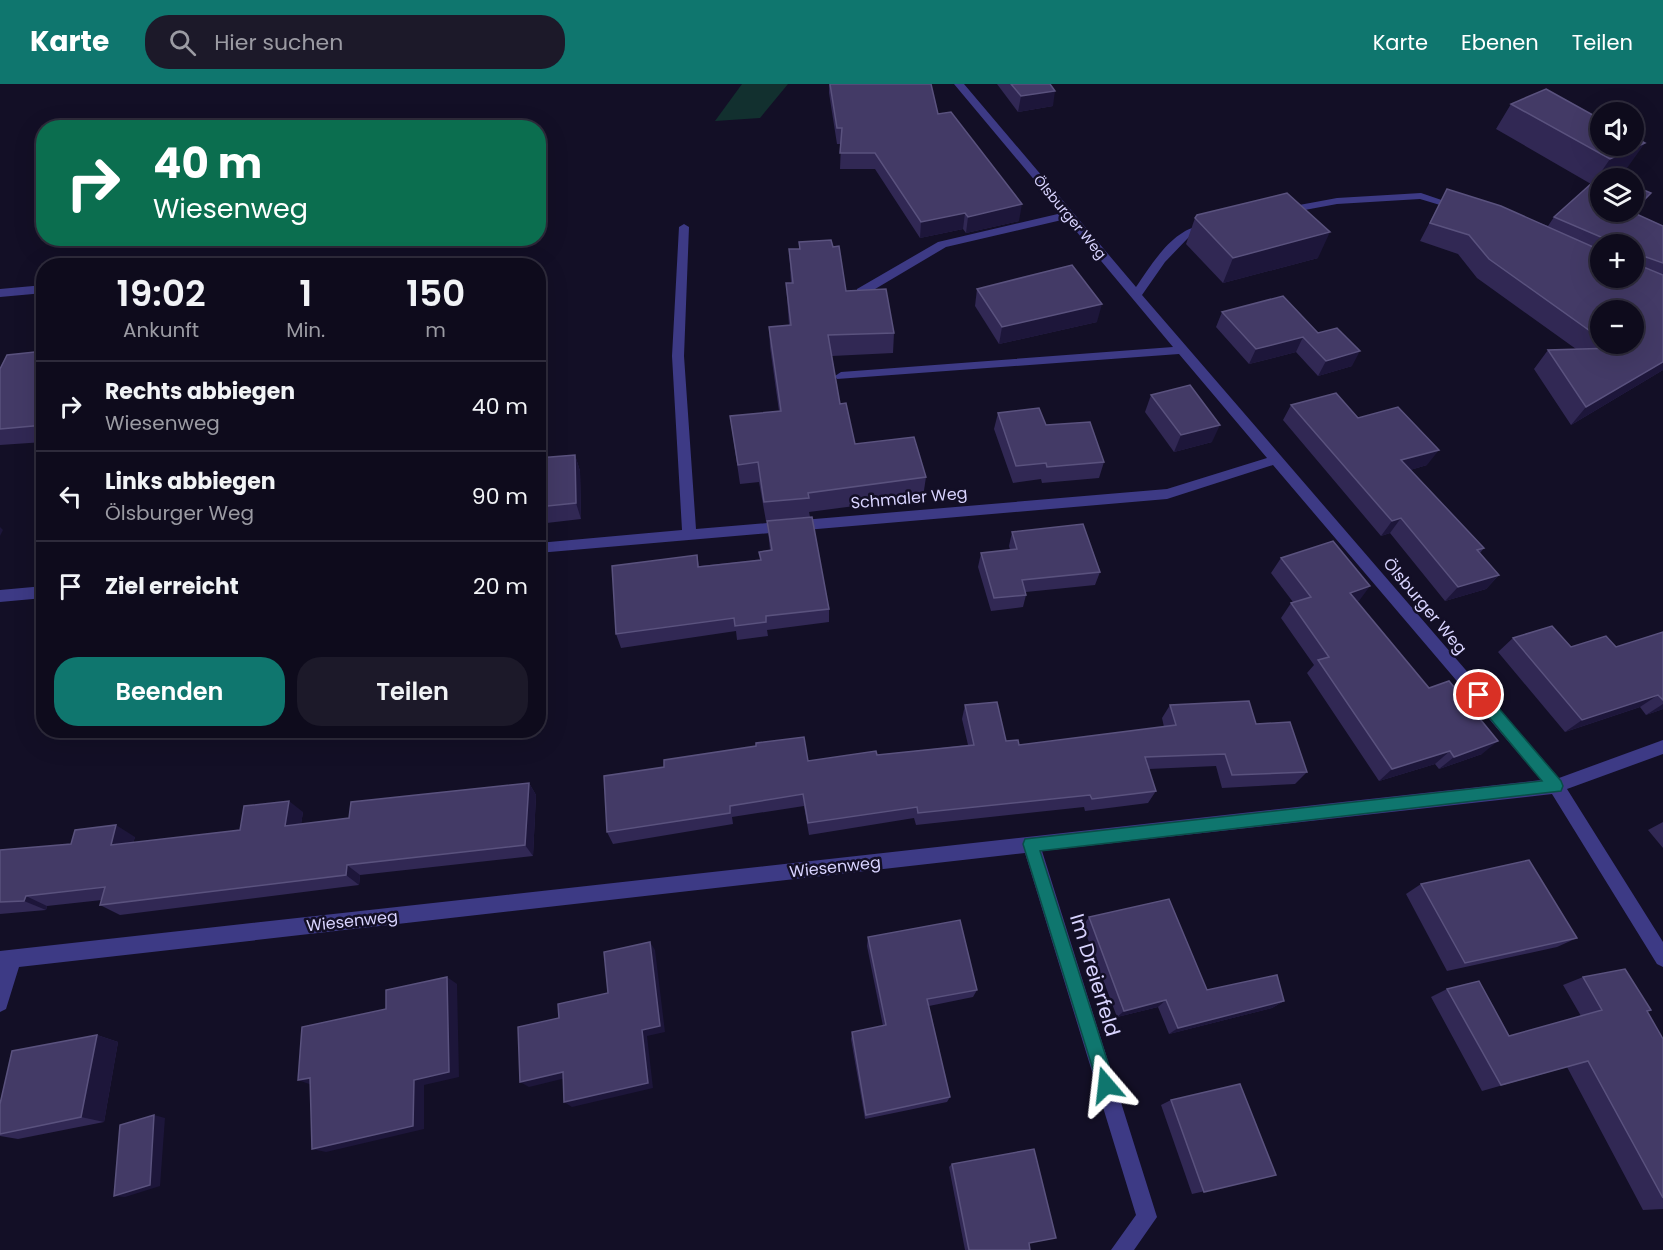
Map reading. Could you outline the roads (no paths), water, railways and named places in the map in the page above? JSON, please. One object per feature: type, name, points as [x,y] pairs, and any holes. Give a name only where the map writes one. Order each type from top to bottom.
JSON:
[{"type":"street","name":"Ölsburger Weg","points":[[959,84],[1182,350],[1278,459],[1556,786],[1663,958]]},
{"type":"street","points":[[1270,213],[1337,201],[1421,196],[1474,213]]},
{"type":"street","points":[[861,292],[942,244],[1069,216]]},
{"type":"street","points":[[1136,295],[1161,260],[1185,235],[1216,225]]},
{"type":"street","points":[[684,227],[678,356],[689,534]]},
{"type":"street","points":[[0,293],[36,290]]},
{"type":"street","points":[[840,376],[1182,350]]},
{"type":"street","name":"Schmaler Weg","points":[[546,547],[1167,494],[1278,459]]},
{"type":"street","points":[[0,596],[36,593]]},
{"type":"street","name":"Wiesenweg","points":[[6,960],[1556,786],[1663,747]]},
{"type":"street","name":"Im Dreierfeld","points":[[1030,844],[1147,1217],[1122,1250]]},
{"type":"street","points":[[0,1003],[6,960]]}]
